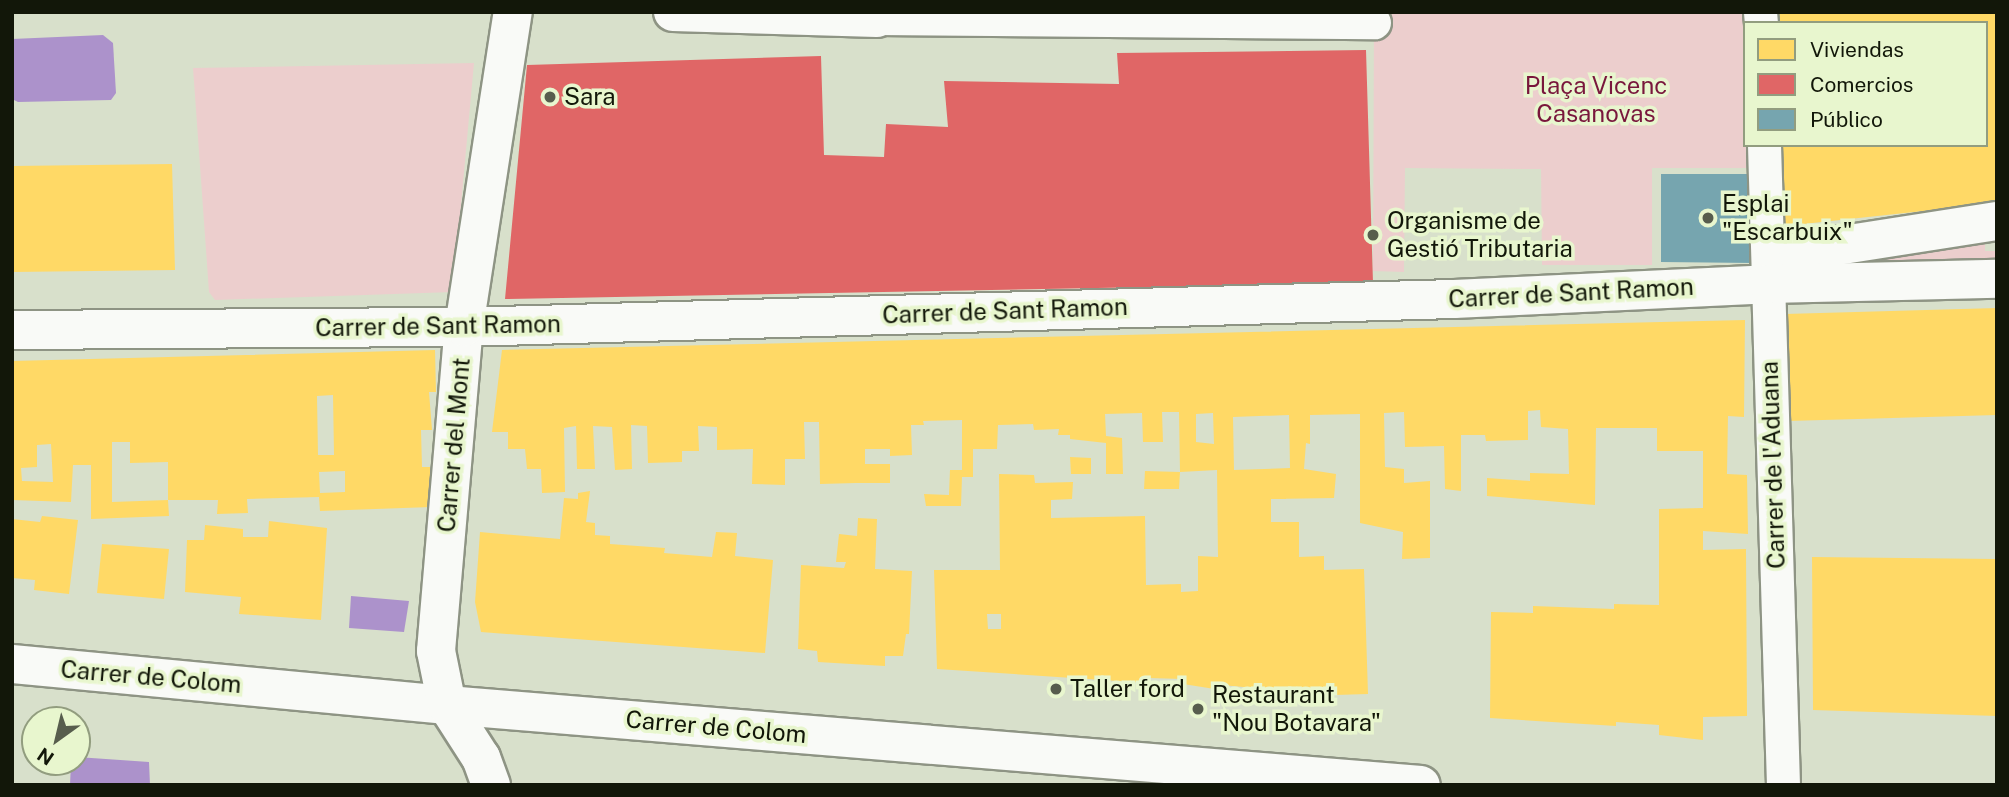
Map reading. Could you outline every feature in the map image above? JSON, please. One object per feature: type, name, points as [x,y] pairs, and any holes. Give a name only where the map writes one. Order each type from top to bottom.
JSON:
[{"type":"street","name":"Carrer del Mont","points":[[491,785],[481,758],[447,705],[436,651],[464,327],[513,12]]},
{"type":"street","points":[[673,12],[877,18],[1374,22]]},
{"type":"street","name":"Carrer de l'Aduana","points":[[1764,147],[1783,785]]},
{"type":"street","points":[[1768,284],[1798,252],[1997,221]]},
{"type":"street","name":"Carrer de Sant Ramon","points":[[12,330],[464,327],[1454,299],[1768,284],[1997,279]]},
{"type":"street","name":"Carrer de Colom","points":[[12,664],[447,705],[1421,785]]},
{"type":"green space","name":"Plaça Vicenc Casanovas","points":[[1374,12],[1745,12],[1743,147],[1746,147],[1746,168],[1652,168],[1652,265],[1542,265],[1541,169],[1405,168],[1404,272],[1373,271]]},
{"type":"green space","points":[[474,63],[453,292],[215,300],[209,292],[193,68]]},
{"type":"green space","points":[[1985,233],[1985,251],[1997,251],[1997,266],[1810,273],[1795,258]]},
{"type":"shaded area","points":[[103,35],[113,43],[116,93],[111,100],[18,102],[12,99],[12,39]]},
{"type":"shaded area","points":[[351,596],[409,601],[404,632],[349,628]]},
{"type":"shaded area","points":[[91,758],[149,762],[150,785],[70,785],[70,776],[91,776]]},
{"type":"building: Viviendas","points":[[1765,12],[1997,12],[1997,203],[1776,227],[1772,147],[1988,147],[1988,21],[1766,21]]},
{"type":"building: Viviendas","points":[[172,164],[175,270],[12,272],[12,166]]},
{"type":"building: Viviendas","points":[[1997,308],[1997,415],[1788,421],[1785,314]]},
{"type":"building: Viviendas","points":[[1745,320],[1744,417],[1728,416],[1727,474],[1747,475],[1748,534],[1703,531],[1703,550],[1746,549],[1747,716],[1703,717],[1703,740],[1659,735],[1659,725],[1616,722],[1616,726],[1490,718],[1491,612],[1533,613],[1533,606],[1614,609],[1614,604],[1659,605],[1659,509],[1703,508],[1703,451],[1657,451],[1657,428],[1596,428],[1595,505],[1487,496],[1487,478],[1530,481],[1530,473],[1569,474],[1568,429],[1541,427],[1540,410],[1528,411],[1528,440],[1486,441],[1485,435],[1461,435],[1461,491],[1445,489],[1444,446],[1405,447],[1404,412],[1384,413],[1385,467],[1404,469],[1404,483],[1430,481],[1430,558],[1402,559],[1403,532],[1360,523],[1360,414],[1310,415],[1310,444],[1306,443],[1304,469],[1336,474],[1334,498],[1271,499],[1271,522],[1299,522],[1299,557],[1324,556],[1324,570],[1364,569],[1368,694],[1302,696],[1302,692],[1221,685],[1221,690],[1183,684],[1183,679],[1149,678],[1148,683],[937,669],[934,570],[1000,570],[999,474],[1034,475],[1035,483],[1073,482],[1072,499],[1051,500],[1051,518],[1145,516],[1146,585],[1181,584],[1181,592],[1198,591],[1198,556],[1218,557],[1217,470],[1180,472],[1179,412],[1162,412],[1163,442],[1143,442],[1142,413],[1105,414],[1106,436],[1122,438],[1123,474],[1106,474],[1106,443],[1070,439],[1070,435],[1058,435],[1059,429],[1034,430],[1033,424],[998,425],[997,449],[973,449],[973,477],[962,477],[961,506],[926,506],[924,494],[949,495],[950,470],[962,470],[962,420],[923,421],[924,425],[911,425],[912,455],[890,456],[890,449],[865,449],[865,464],[890,464],[890,483],[820,484],[819,422],[804,422],[805,459],[785,459],[785,485],[752,484],[753,449],[717,450],[717,427],[698,426],[699,451],[682,451],[682,462],[648,463],[647,426],[631,425],[632,469],[615,470],[612,427],[593,426],[595,469],[577,469],[576,426],[564,428],[565,492],[542,493],[541,469],[527,469],[525,449],[508,449],[508,432],[492,432],[502,350]],"holes":[[[1213,413],[1214,444],[1196,442],[1196,414]],[[1289,415],[1290,468],[1234,470],[1233,417]],[[987,614],[1001,614],[1001,629],[988,629]]]},
{"type":"building: Viviendas","points":[[435,350],[436,392],[429,392],[432,430],[421,430],[422,467],[430,467],[431,507],[320,511],[319,497],[247,499],[248,513],[217,514],[218,500],[168,500],[169,516],[91,519],[91,465],[73,465],[71,502],[12,500],[12,361]],"holes":[[[333,395],[334,455],[318,455],[317,396]],[[112,442],[130,442],[130,463],[168,462],[168,500],[112,502]],[[51,444],[53,482],[22,481],[21,468],[37,467],[37,445]],[[345,471],[345,492],[320,493],[319,472]]]},
{"type":"building: Viviendas","points":[[1070,457],[1091,458],[1091,474],[1071,474]]},
{"type":"building: Viviendas","points":[[1145,471],[1180,472],[1179,489],[1144,489]]},
{"type":"building: Viviendas","points":[[590,491],[586,522],[595,523],[595,535],[610,536],[610,544],[665,548],[664,553],[712,557],[716,532],[737,533],[735,556],[773,560],[765,653],[481,632],[475,602],[480,532],[560,539],[564,498],[578,499],[578,493]]},
{"type":"building: Viviendas","points":[[42,516],[78,520],[69,594],[34,590],[35,580],[12,578],[12,519],[40,522]]},
{"type":"building: Viviendas","points":[[858,518],[877,519],[875,569],[912,571],[909,634],[906,634],[903,656],[885,656],[885,666],[818,662],[817,651],[798,649],[801,565],[844,568],[846,562],[836,562],[839,534],[857,536]]},
{"type":"building: Viviendas","points":[[269,521],[327,528],[321,620],[239,614],[241,597],[185,592],[187,540],[204,540],[205,525],[243,529],[243,537],[268,537]]},
{"type":"building: Viviendas","points":[[102,544],[169,549],[164,599],[97,593]]},
{"type":"building: Viviendas","points":[[1812,557],[1997,559],[1997,716],[1813,710]]},
{"type":"building: Comercios","points":[[1366,50],[1373,283],[505,299],[527,65],[821,56],[824,155],[884,157],[886,124],[948,127],[944,81],[1119,84],[1117,53]]},
{"type":"building: Público","name":"Esplai \"Escarbuix\"","points":[[1661,174],[1755,174],[1754,263],[1661,262]]},
{"type":"place","name":"Sara","points":[[550,97]]},
{"type":"place","name":"Esplai \"Escarbuix\"","points":[[1708,218]]},
{"type":"place","name":"Organisme de Gestió Tributaria","points":[[1373,235]]},
{"type":"place","name":"Taller ford","points":[[1056,689]]},
{"type":"place","name":"Restaurant \"Nou Botavara\"","points":[[1198,709]]}]
